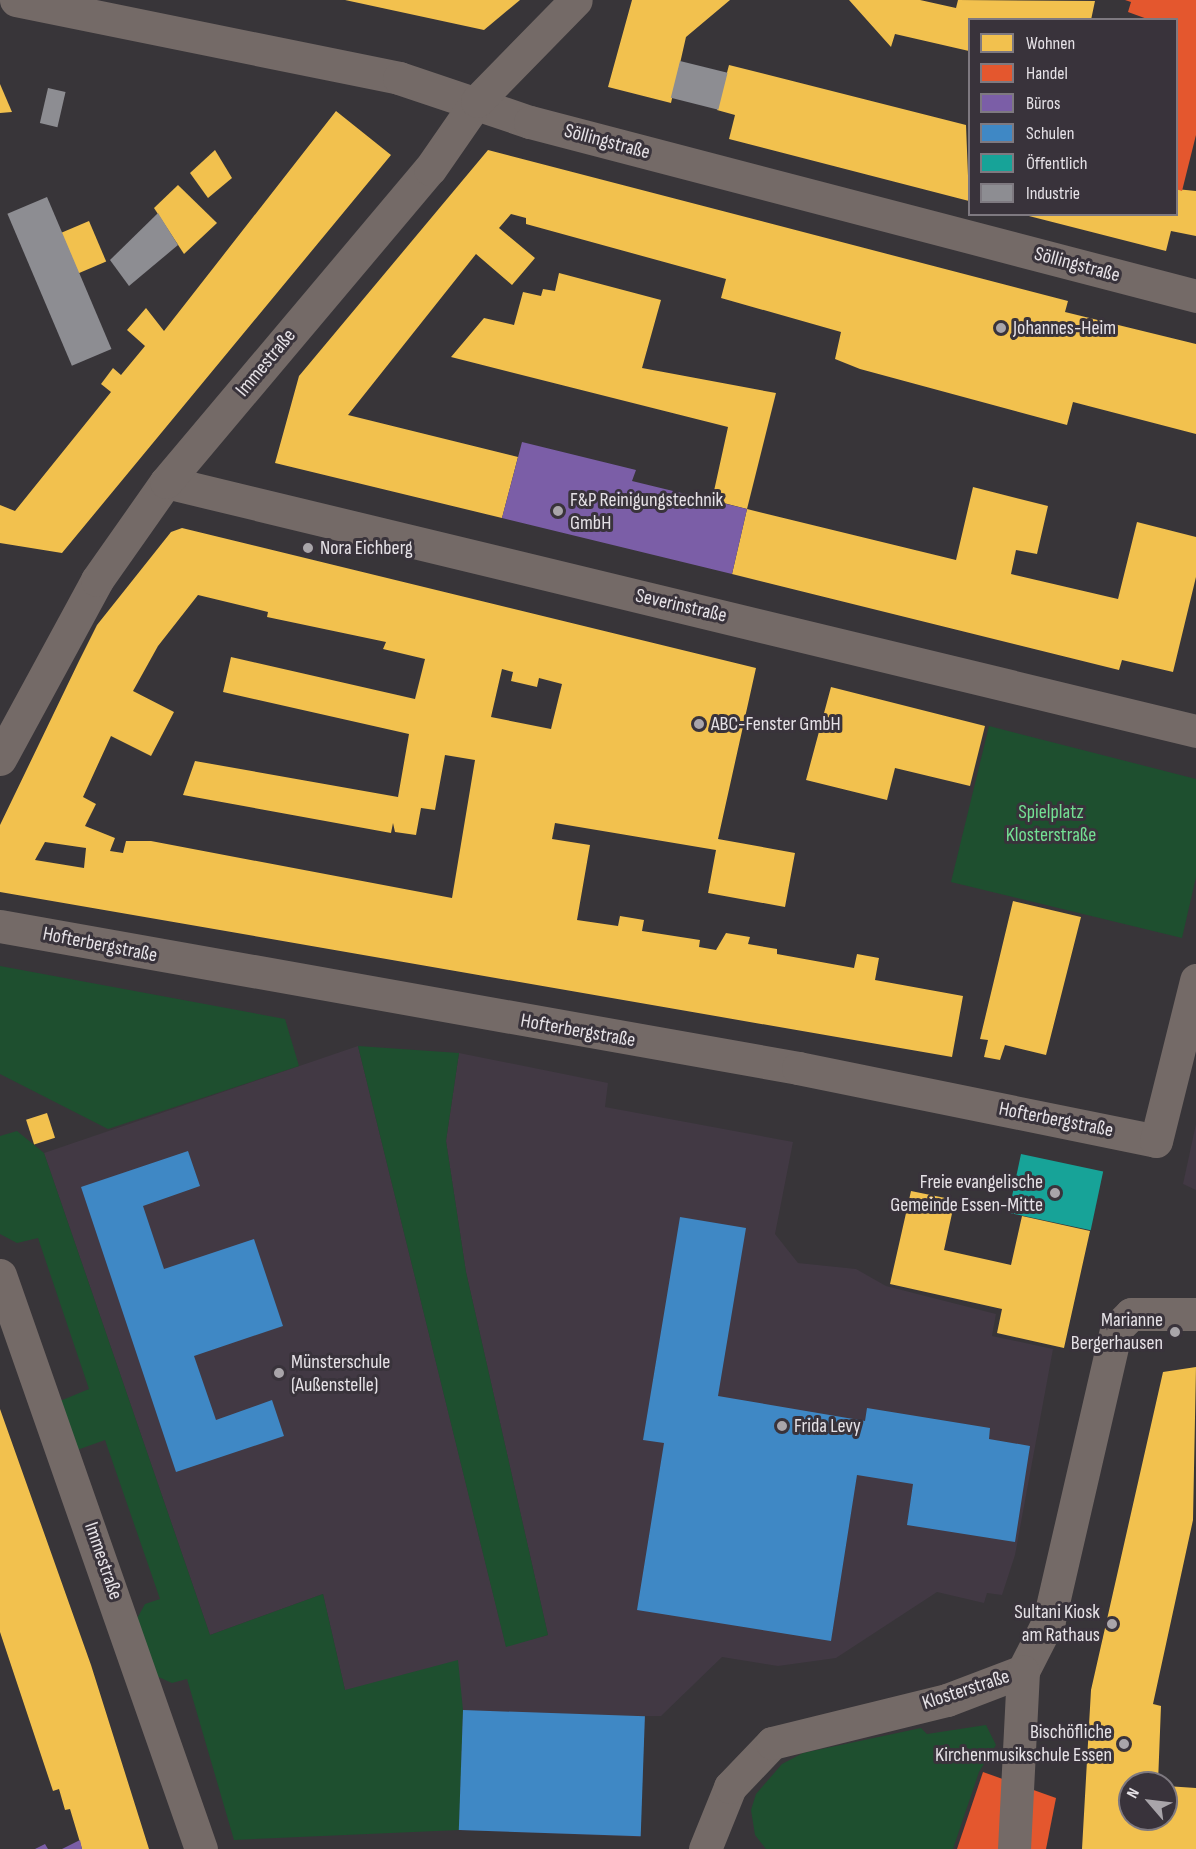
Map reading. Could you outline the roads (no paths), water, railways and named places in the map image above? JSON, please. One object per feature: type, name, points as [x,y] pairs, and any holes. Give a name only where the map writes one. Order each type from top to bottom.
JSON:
[{"type":"street","name":"Söllingstraße","points":[[16,0],[399,78],[477,101],[530,122],[1196,296]]},
{"type":"street","name":"Immestraße","points":[[0,759],[97,580],[166,482],[430,169],[477,101],[576,0]]},
{"type":"street","name":"Severinstraße","points":[[166,482],[1196,731]]},
{"type":"street","name":"Hofterbergstraße","points":[[0,926],[798,1068],[1156,1141],[1196,980]]},
{"type":"street","name":"Immestraße","points":[[0,1275],[201,1849]]},
{"type":"street","name":"Klosterstraße","points":[[705,1849],[730,1787],[772,1743],[947,1700],[1023,1671],[1049,1620],[1109,1350],[1116,1329],[1131,1314],[1196,1314]]},
{"type":"street","points":[[1014,1849],[1023,1671]]},
{"type":"place","name":"Johannes-Heim","points":[[1001,328]]},
{"type":"place","name":"F&P Reinigungstechnik GmbH","points":[[558,511]]},
{"type":"place","name":"Nora Eichberg","points":[[308,548]]},
{"type":"place","name":"ABC-Fenster GmbH","points":[[699,724]]},
{"type":"place","name":"Freie evangelische Gemeinde Essen-Mitte","points":[[1055,1193]]},
{"type":"place","name":"Marianne Bergerhausen","points":[[1175,1332]]},
{"type":"place","name":"Münsterschule (Außenstelle)","points":[[279,1373]]},
{"type":"place","name":"Frida Levy","points":[[782,1426]]},
{"type":"place","name":"Sultani Kiosk am Rathaus","points":[[1112,1624]]},
{"type":"place","name":"Bischöfliche Kirchenmusikschule Essen","points":[[1124,1744]]},
{"type":"park label","name":"Spielplatz Klosterstraße","points":[[1051,824]]}]
